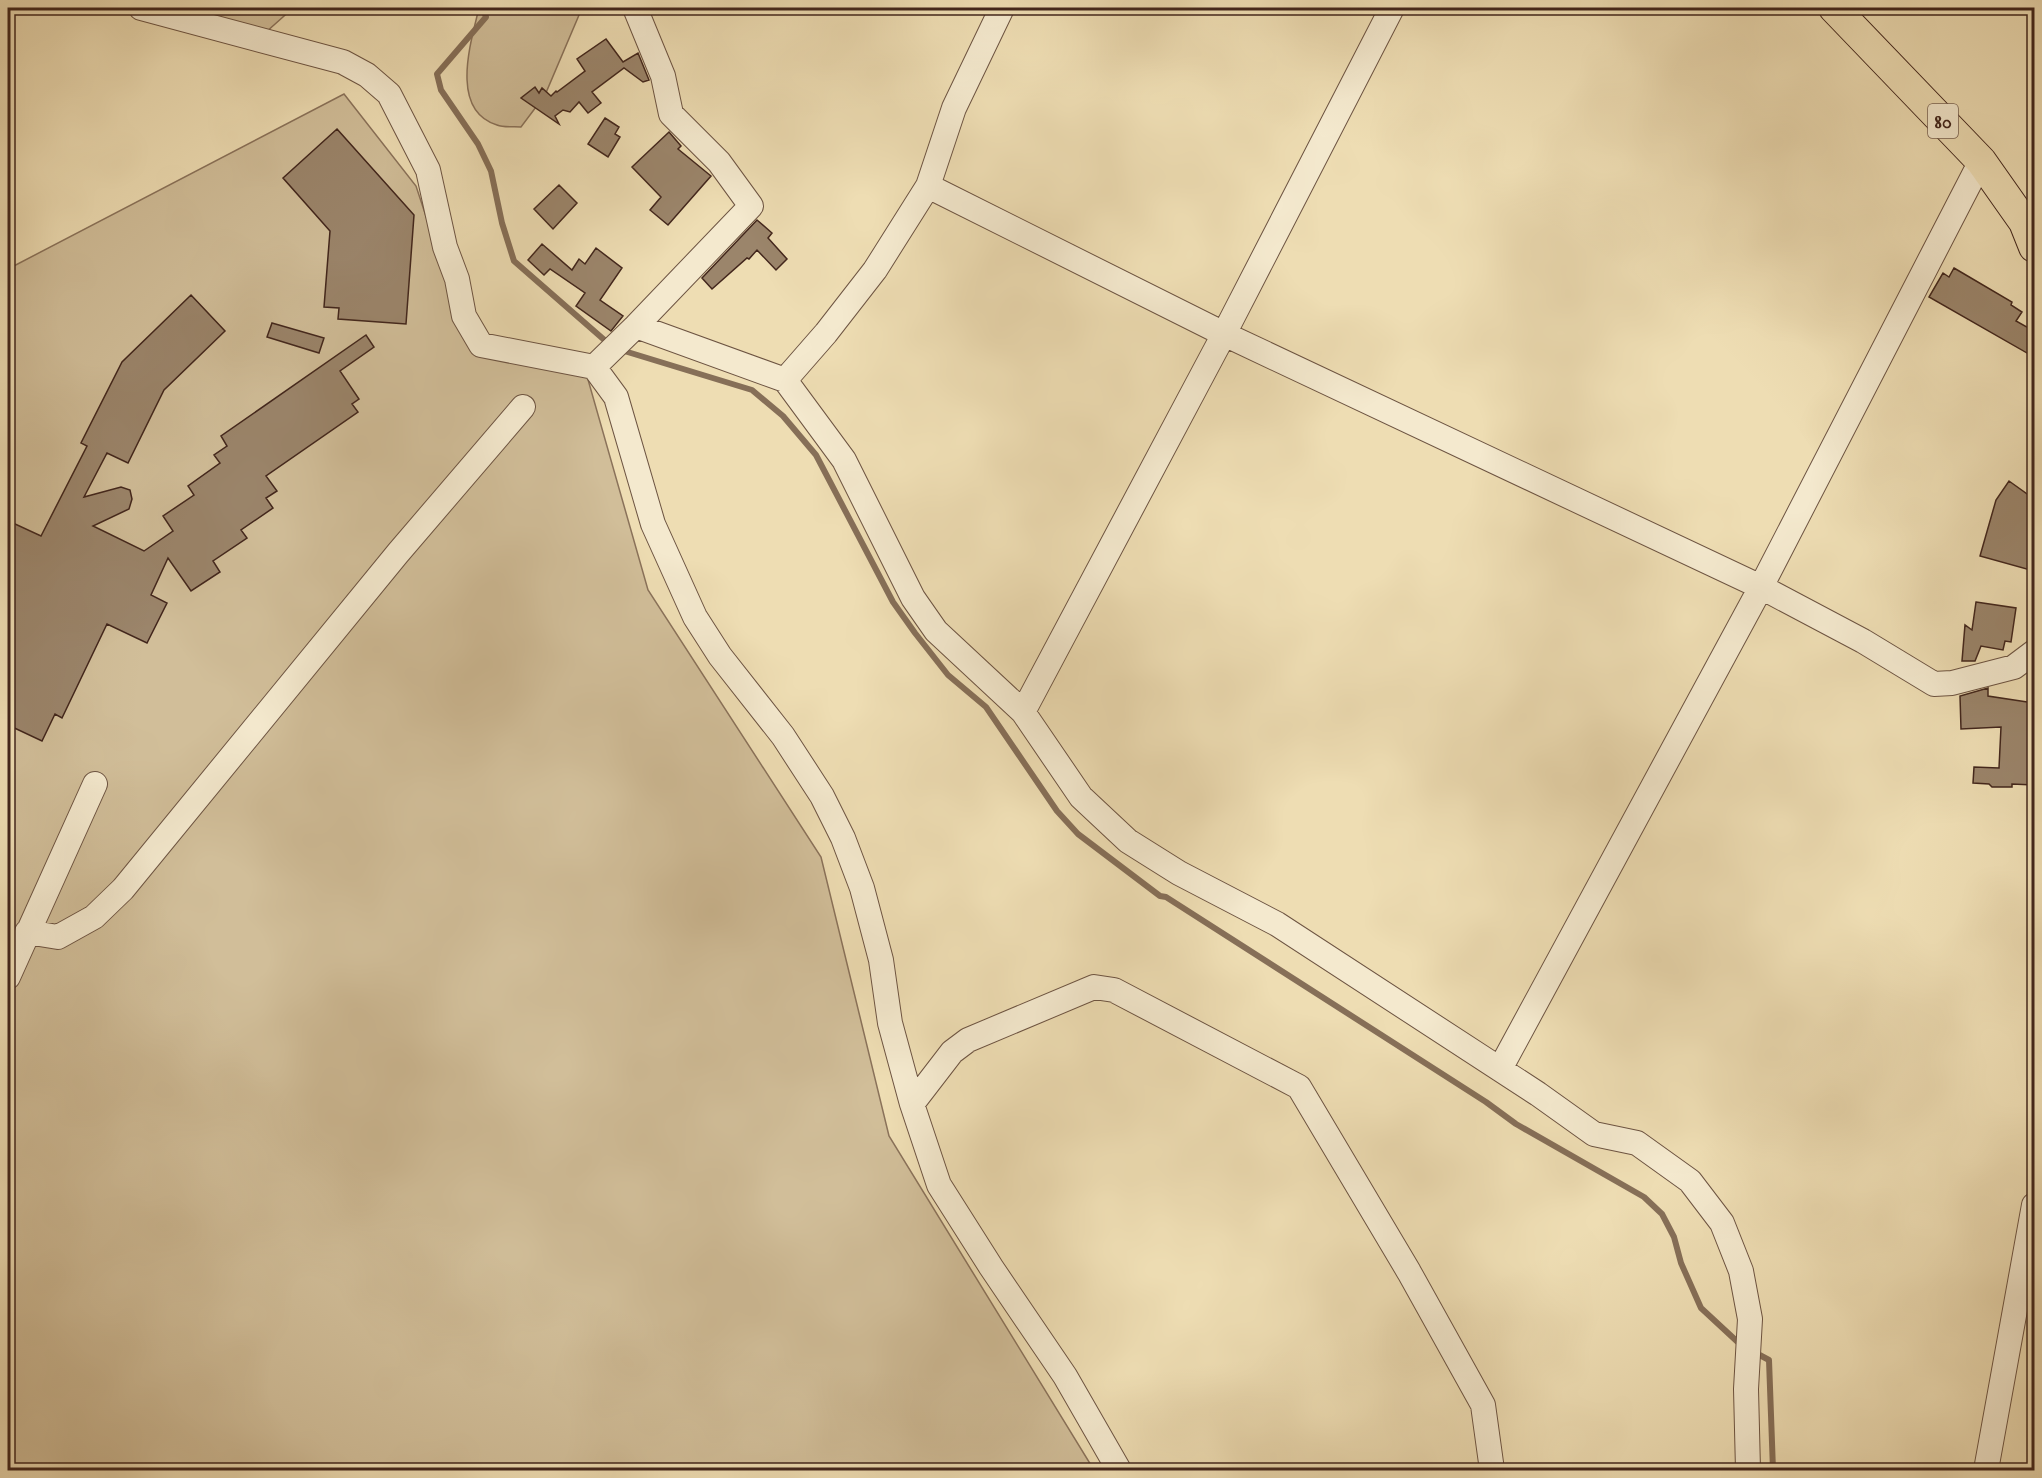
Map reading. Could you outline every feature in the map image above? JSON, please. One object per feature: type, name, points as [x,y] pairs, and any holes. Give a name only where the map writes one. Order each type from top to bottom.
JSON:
[{"type":"main road","name":"80","points":[[1834,8],[1981,161],[2024,222],[2034,248]]},
{"type":"street","points":[[141,8],[343,62],[367,75],[389,94],[428,170],[445,247],[457,279],[464,316],[481,345],[594,367],[616,397],[653,524],[695,617],[720,656],[783,736],[822,796],[843,838],[862,888],[881,960],[890,1023],[912,1104],[939,1185],[1065,1376],[1119,1470]]},
{"type":"street","points":[[594,367],[751,206],[719,162],[671,114],[663,76],[635,8]]},
{"type":"street","points":[[784,380],[826,333],[875,270],[928,186],[954,108],[1002,8]]},
{"type":"street","points":[[1023,712],[1224,334],[1392,8]]},
{"type":"street","points":[[1500,1069],[1761,587],[1981,161]]},
{"type":"street","points":[[928,186],[1224,334],[1761,587],[1863,641],[1934,684],[1952,683],[2014,667],[2034,652]]},
{"type":"street","points":[[636,326],[784,380],[844,460],[913,598],[936,631],[1023,712],[1081,797],[1128,841],[1179,873],[1277,924],[1500,1069],[1594,1134],[1637,1143],[1690,1181],[1722,1223],[1741,1271],[1750,1319],[1746,1389],[1748,1470]]},
{"type":"street","points":[[27,932],[58,937],[94,917],[123,889],[398,553],[523,407]]},
{"type":"street","points":[[8,977],[95,784]]},
{"type":"street","points":[[912,1104],[952,1052],[968,1040],[1094,987],[1114,990],[1299,1087],[1409,1272],[1483,1405],[1492,1470]]},
{"type":"street","points":[[1986,1470],[2034,1205]]},
{"type":"shaded area","points":[[203,8],[293,8],[265,33],[203,18]]},
{"type":"shaded area","points":[[479,8],[582,8],[545,95],[521,127],[497,125],[482,117],[473,105],[468,90],[467,74]]},
{"type":"shaded area","points":[[344,94],[416,186],[467,341],[587,376],[648,590],[821,857],[889,1136],[1094,1470],[8,1470],[8,269]]},
{"type":"building","points":[[606,39],[623,62],[638,53],[649,80],[643,82],[624,68],[592,92],[601,103],[588,113],[579,102],[570,112],[563,110],[555,116],[559,124],[521,98],[535,87],[539,93],[542,88],[551,96],[557,92],[585,71],[577,59]]},
{"type":"building","points":[[605,118],[619,127],[615,134],[620,137],[608,157],[588,144]]},
{"type":"building","points":[[337,129],[414,215],[406,324],[338,319],[339,308],[324,307],[330,231],[283,178]]},
{"type":"building","points":[[669,132],[681,146],[678,149],[711,176],[668,225],[650,210],[661,197],[632,167]]},
{"type":"building","points":[[559,185],[577,203],[553,229],[534,209]]},
{"type":"building","points":[[757,220],[772,233],[768,238],[787,259],[776,270],[757,250],[712,289],[702,278]]},
{"type":"building","points":[[542,244],[572,270],[579,259],[585,264],[596,248],[622,268],[600,300],[623,316],[611,331],[576,306],[585,293],[550,269],[544,275],[528,260]]},
{"type":"building","points":[[1954,268],[2012,302],[2011,305],[2022,312],[2016,321],[2034,331],[2034,357],[1929,297],[1943,273],[1949,277]]},
{"type":"building","points":[[191,295],[225,331],[164,390],[128,463],[107,453],[84,497],[121,487],[130,490],[132,499],[129,509],[93,526],[144,551],[173,531],[163,516],[194,495],[188,486],[220,463],[214,455],[227,446],[221,436],[366,335],[374,347],[340,371],[359,399],[352,404],[358,412],[266,476],[277,491],[266,498],[273,508],[241,530],[247,538],[213,561],[220,572],[191,591],[168,558],[151,595],[167,603],[147,643],[107,624],[62,718],[55,714],[42,741],[8,725],[8,535],[13,523],[41,536],[87,446],[81,443],[122,362]]},
{"type":"building","points":[[272,323],[324,338],[319,353],[267,337]]},
{"type":"building","points":[[2009,481],[2034,499],[2034,571],[1980,556],[1996,500]]},
{"type":"building","points":[[1976,602],[2016,608],[2011,642],[2005,641],[2003,650],[1981,646],[1975,661],[1962,661],[1965,625],[1972,630]]},
{"type":"building","points":[[1988,688],[1988,696],[2034,703],[2034,785],[2012,784],[2012,787],[1992,787],[1989,784],[1973,783],[1974,767],[1999,768],[2001,727],[1961,729],[1960,696]]},
{"type":"waterway","points":[[483,8],[486,17],[437,74],[441,90],[478,144],[491,171],[502,223],[514,261],[609,344]]},
{"type":"waterway","points":[[621,350],[752,390],[783,416],[816,455],[893,602],[948,675],[986,707],[1057,811],[1078,834],[1160,896],[1166,897],[1486,1102],[1516,1124],[1644,1197],[1662,1214],[1674,1237],[1681,1263],[1701,1308],[1742,1346]]},
{"type":"waterway","points":[[1754,1352],[1769,1360],[1773,1470]]}]
